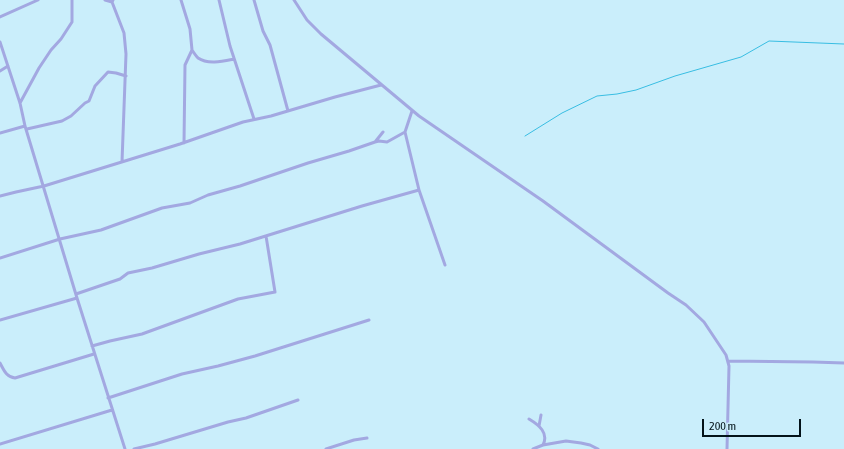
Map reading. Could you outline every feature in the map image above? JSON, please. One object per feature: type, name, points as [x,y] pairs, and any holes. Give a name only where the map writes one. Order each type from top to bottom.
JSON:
[{"type":"street","points":[[0,17],[38,0]]},
{"type":"street","points":[[20,103],[39,68],[72,22],[72,0]]},
{"type":"street","points":[[105,0],[112,1],[124,33],[126,76],[122,162]]},
{"type":"street","points":[[181,0],[190,29],[192,50],[197,57],[209,62],[234,59]]},
{"type":"street","points":[[219,0],[230,46],[254,119]]},
{"type":"street","points":[[254,0],[263,31],[270,45],[288,111]]},
{"type":"street","points":[[294,0],[303,15],[312,25],[340,51],[366,71],[412,111],[543,201],[661,289],[686,305],[704,322],[726,355],[729,366],[727,449]]},
{"type":"street","points":[[0,42],[20,103],[77,298],[124,449]]},
{"type":"street","points":[[184,142],[185,65],[192,50]]},
{"type":"street","points":[[0,71],[8,66]]},
{"type":"street","points":[[0,133],[62,121],[71,116],[89,101],[95,86],[108,72],[126,76]]},
{"type":"street","points":[[0,196],[44,186],[254,119],[271,116],[381,85]]},
{"type":"street","points":[[412,111],[405,132],[419,190],[444,265]]},
{"type":"street","points":[[375,142],[382,132]]},
{"type":"street","points":[[0,258],[60,239],[101,230],[162,208],[190,203],[208,195],[375,142],[387,142],[405,132]]},
{"type":"street","points":[[76,294],[120,279],[128,273],[240,244],[419,190]]},
{"type":"street","points":[[92,346],[142,334],[238,298],[275,292],[266,236]]},
{"type":"street","points":[[0,320],[77,298]]},
{"type":"street","points":[[108,398],[182,374],[255,356],[369,320]]},
{"type":"street","points":[[0,363],[6,374],[12,378],[15,378],[94,354]]},
{"type":"street","points":[[728,361],[844,363]]},
{"type":"street","points":[[134,449],[246,418],[298,400]]},
{"type":"street","points":[[0,444],[112,410]]},
{"type":"street","points":[[539,426],[541,415]]},
{"type":"street","points":[[529,419],[542,429],[545,437],[543,445]]},
{"type":"street","points":[[326,449],[354,440],[367,438]]},
{"type":"street","points":[[533,449],[543,445],[566,441],[590,445],[598,449]]},
{"type":"waterway","points":[[525,136],[562,113],[597,96],[636,90],[675,76],[741,57],[769,41],[844,44]]}]
